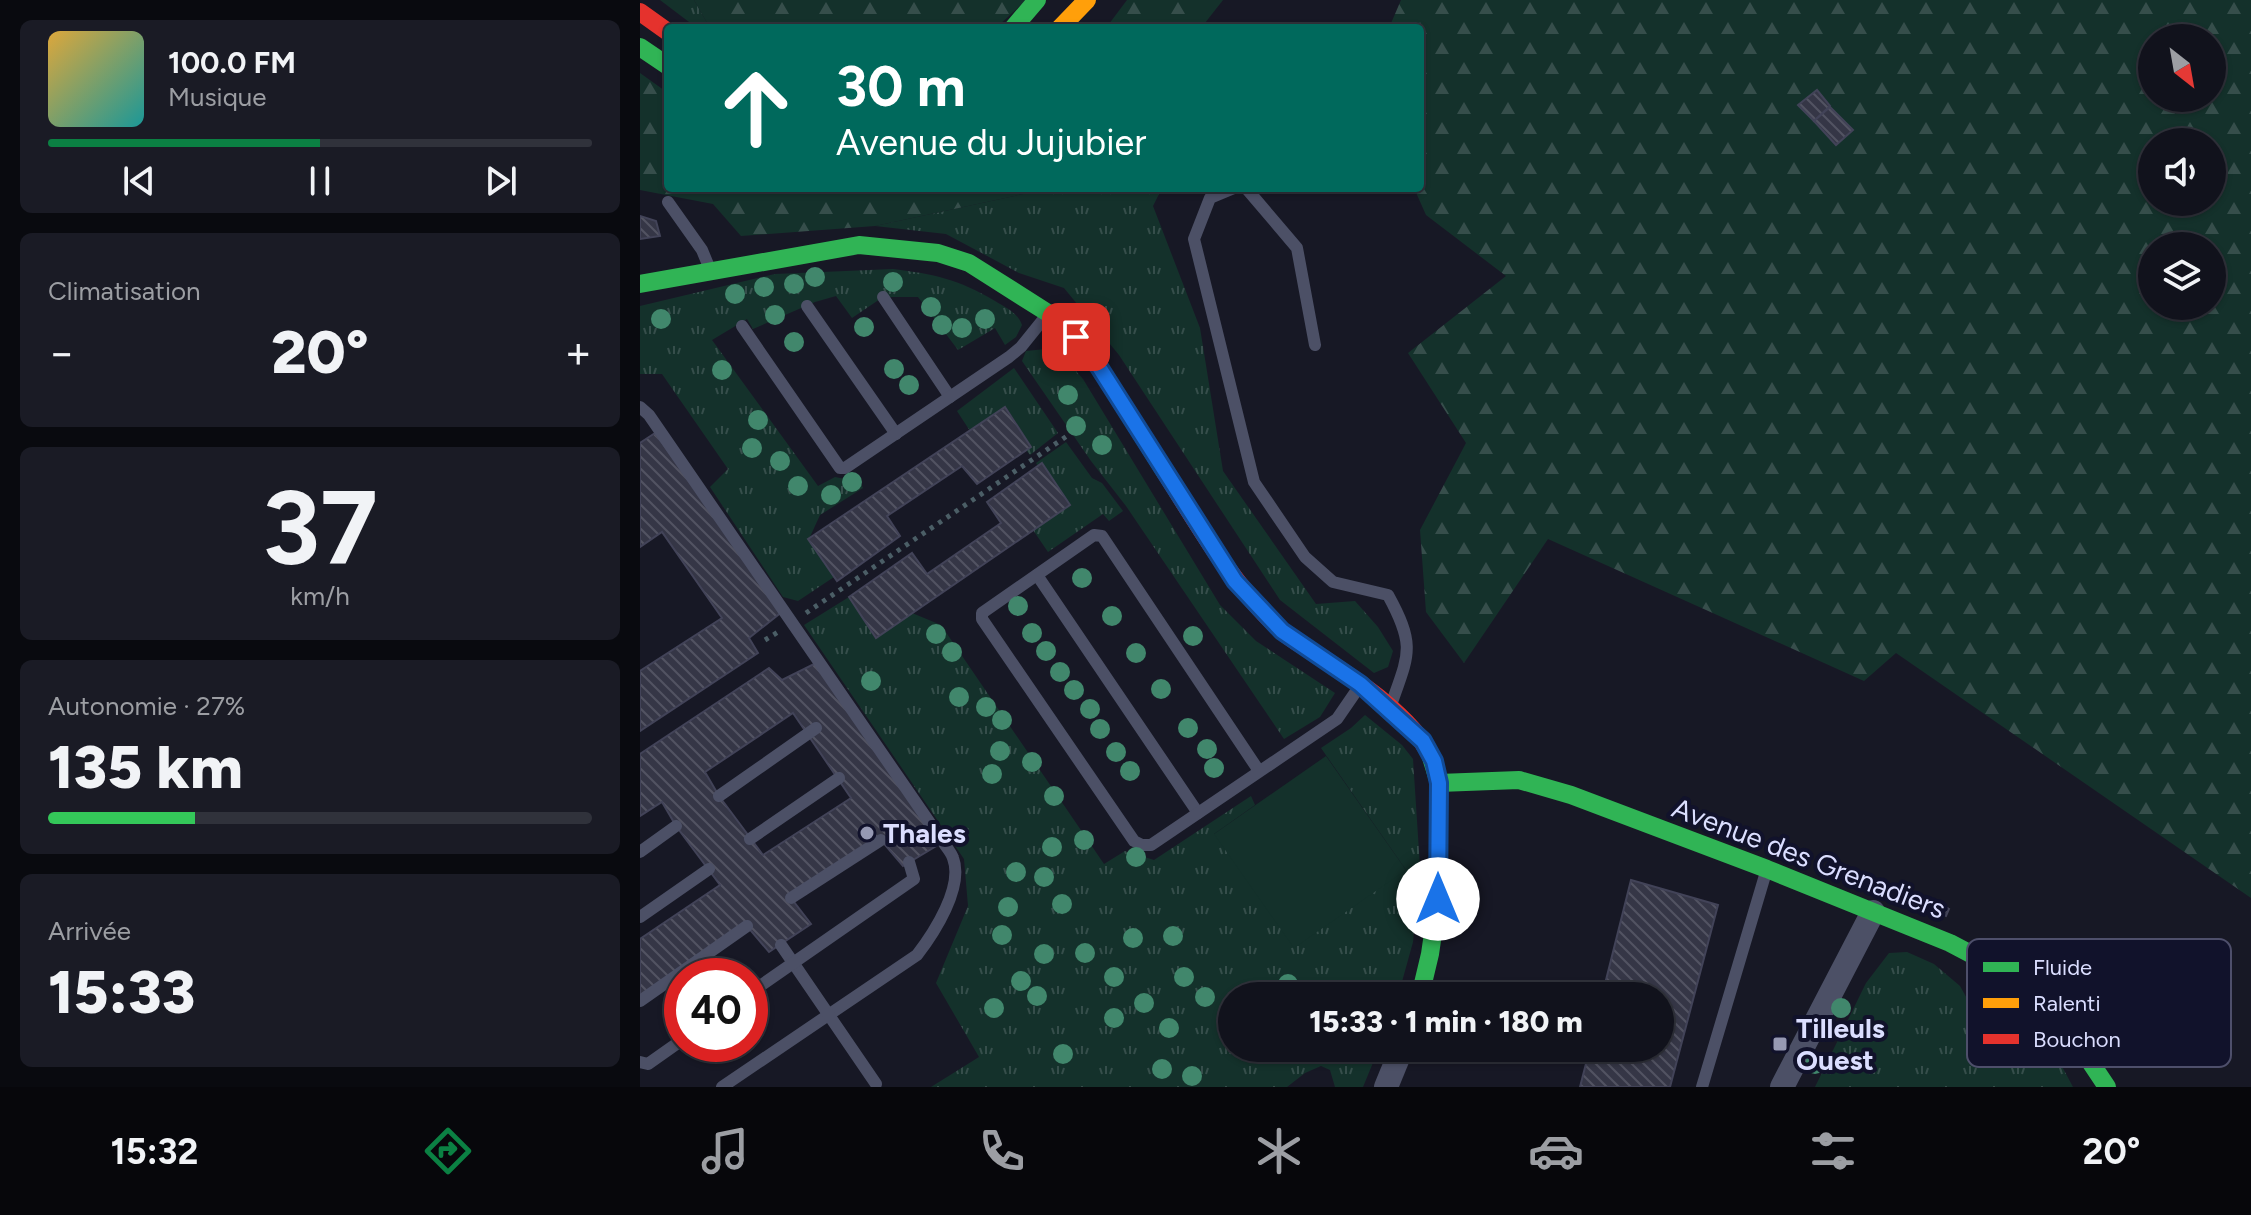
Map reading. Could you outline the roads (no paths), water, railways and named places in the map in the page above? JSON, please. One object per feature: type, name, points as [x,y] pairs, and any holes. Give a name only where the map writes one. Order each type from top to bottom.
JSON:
[{"type":"main road","points":[[1016,24],[1037,0]]},
{"type":"main road","points":[[1064,24],[1087,0]]},
{"type":"main road","points":[[640,12],[664,29]]},
{"type":"main road","points":[[640,47],[664,64]]},
{"type":"main road","points":[[640,284],[859,245],[938,253],[969,263],[1048,313],[1076,337],[1099,367],[1235,581],[1282,631],[1360,684],[1389,708],[1423,741],[1434,761],[1439,783],[1438,899],[1423,982]]},
{"type":"main road","name":"Avenue des Grenadiers","points":[[1439,783],[1519,780],[1571,795],[1767,869],[1967,952]]},
{"type":"main road","name":"Avenue des Grenadiers","points":[[2094,1067],[2107,1087]]},
{"type":"street","points":[[1782,1087],[1873,912]]},
{"type":"street","points":[[1386,1087],[1396,1062]]},
{"type":"lane","points":[[1224,192],[1210,198],[1194,239],[1254,482],[1305,557],[1333,582],[1388,595],[1404,625],[1408,657],[1389,708]]},
{"type":"lane","points":[[1249,192],[1297,248],[1315,345]]},
{"type":"lane","points":[[668,202],[702,250],[710,270]]},
{"type":"lane","points":[[883,297],[950,397]]},
{"type":"lane","points":[[807,306],[896,434]]},
{"type":"lane","points":[[742,326],[840,468],[845,468],[1021,347],[1048,313]]},
{"type":"lane","points":[[640,407],[649,415],[953,856],[955,870],[952,893],[933,935],[917,955],[722,1087]]},
{"type":"lane","points":[[1259,771],[1102,536],[1094,535],[982,613],[982,619],[1134,841],[1142,845],[1151,845],[1337,719],[1360,684]]},
{"type":"lane","points":[[1037,575],[1198,813]]},
{"type":"lane","points":[[719,796],[816,728]]},
{"type":"lane","points":[[750,839],[839,778]]},
{"type":"lane","points":[[640,852],[676,826]]},
{"type":"lane","points":[[791,898],[881,840]]},
{"type":"lane","points":[[768,980],[914,879],[909,862]]},
{"type":"lane","points":[[640,917],[709,869]]},
{"type":"lane","points":[[1702,1087],[1767,869]]},
{"type":"lane","points":[[640,1001],[747,926]]},
{"type":"lane","points":[[781,945],[876,1084]]},
{"type":"lane","points":[[640,1062],[648,1064],[664,1053]]},
{"type":"place","name":"Thales","points":[[867,833]]},
{"type":"place","name":"Tilleuls Ouest","points":[[1780,1044]]}]
